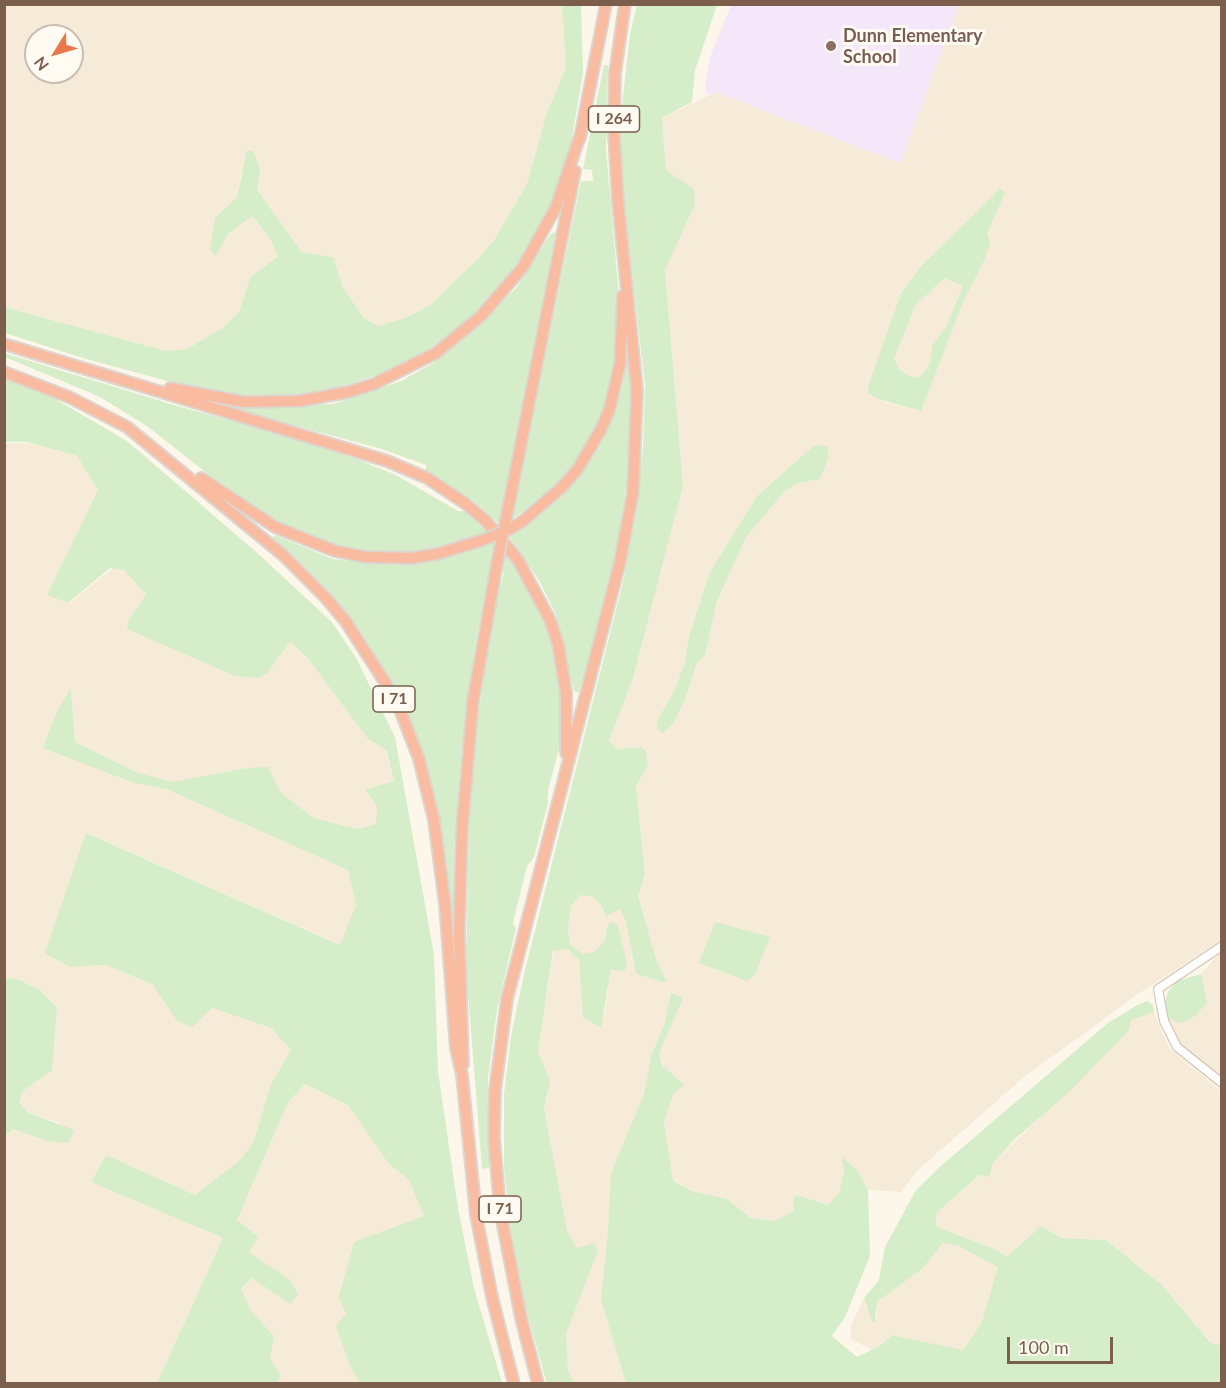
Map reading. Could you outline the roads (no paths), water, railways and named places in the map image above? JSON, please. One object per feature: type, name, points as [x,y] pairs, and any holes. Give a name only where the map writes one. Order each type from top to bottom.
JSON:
[{"type":"highway","name":"I 264","points":[[581,133],[606,4]]},
{"type":"highway","name":"I 264","points":[[622,234],[614,107],[616,63],[625,4]]},
{"type":"highway","points":[[108,375],[216,398],[270,402],[325,397],[374,384],[401,372],[436,352],[481,316],[523,267],[556,207],[581,133]]},
{"type":"highway","points":[[462,1075],[464,1056],[459,934],[462,828],[473,701],[507,509],[572,189],[581,133]]},
{"type":"highway","points":[[126,427],[138,430],[210,485],[261,518],[316,546],[366,557],[412,558],[442,553],[483,540],[512,528],[561,488],[577,470],[600,431],[609,411],[617,380],[623,340],[619,246],[622,234]]},
{"type":"highway","points":[[565,766],[575,738],[620,562],[633,492],[638,390],[622,234]]},
{"type":"highway","name":"I 71","points":[[4,344],[387,460],[427,478],[466,504],[486,521],[518,560],[550,620],[561,659],[566,692],[565,766],[507,999],[495,1090],[494,1137],[500,1210],[521,1318],[538,1383]]},
{"type":"highway","name":"I 71","points":[[4,372],[69,397],[126,427],[302,573],[346,622],[390,693],[418,759],[434,820],[445,904],[456,1049],[462,1075],[470,1168],[485,1266],[514,1383]]},
{"type":"street","points":[[1221,946],[1158,989],[1164,1021],[1177,1047],[1221,1083]]},
{"type":"place","name":"Dunn Elementary School","points":[[831,46]]}]
